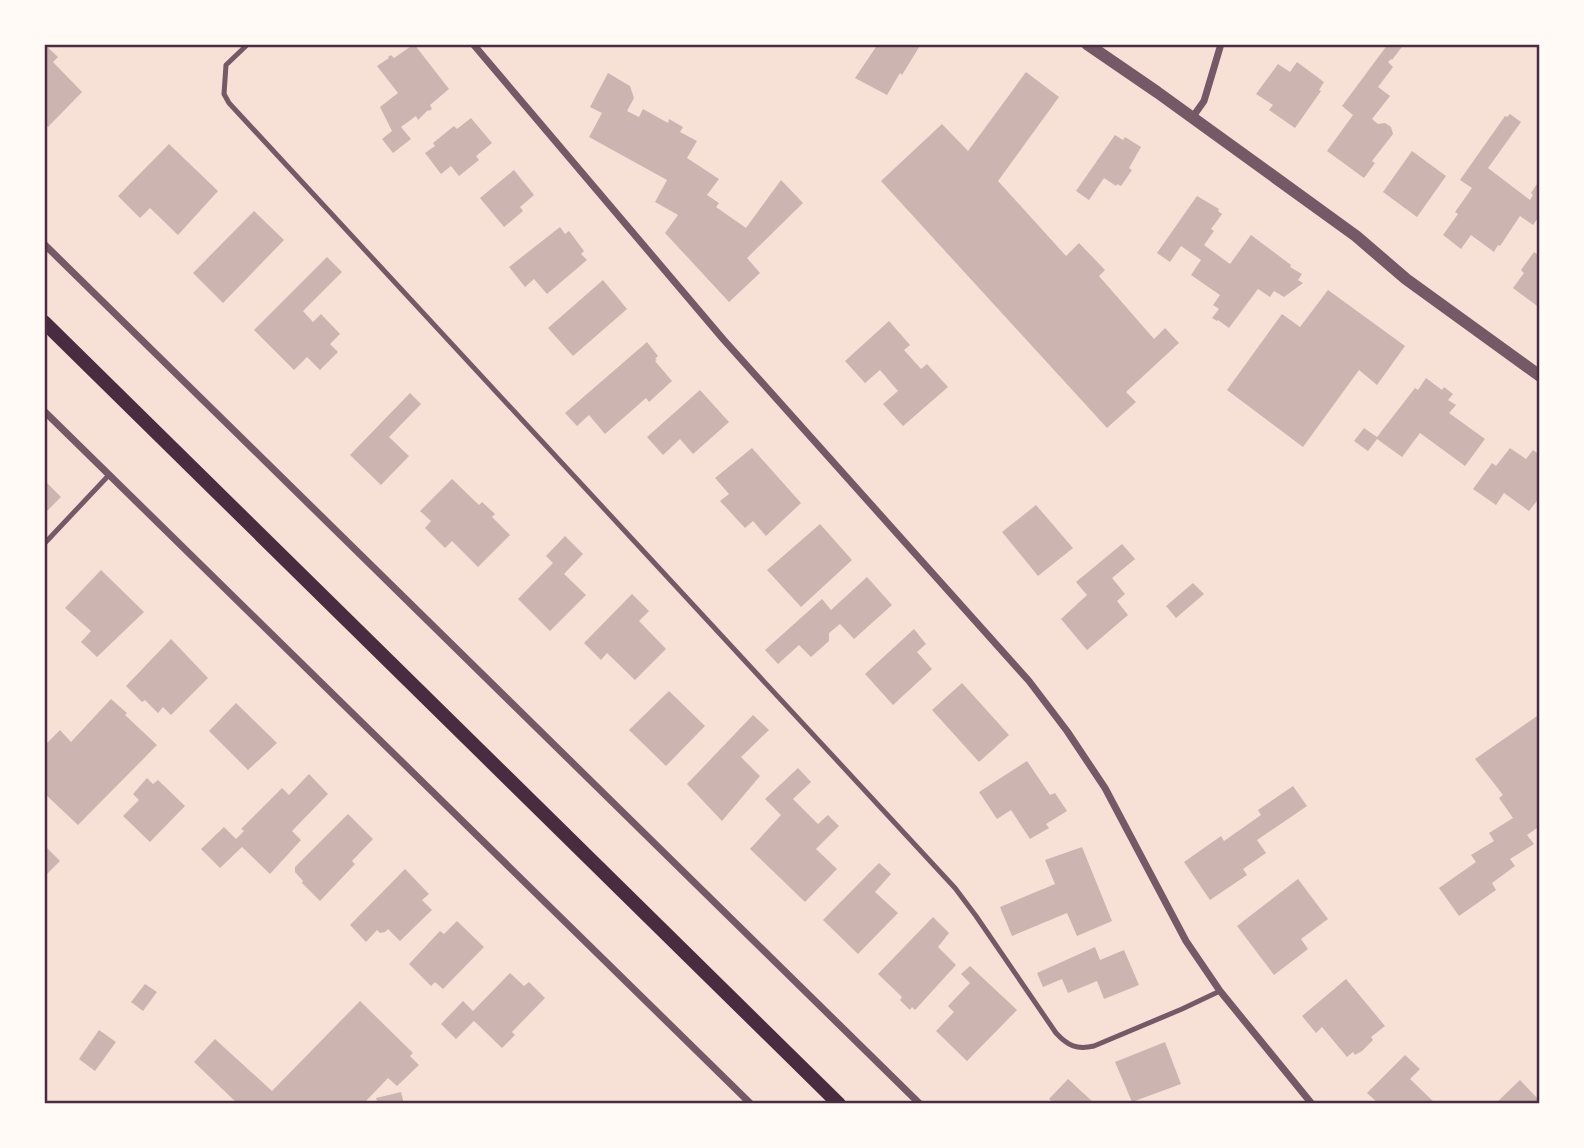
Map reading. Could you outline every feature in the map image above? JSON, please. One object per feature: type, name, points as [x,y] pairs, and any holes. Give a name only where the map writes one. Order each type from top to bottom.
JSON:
[{"type":"main road","points":[[44,322],[839,1104]]},
{"type":"street","points":[[473,44],[723,340],[1029,681],[1105,788],[1180,930],[1220,990],[1312,1104]]},
{"type":"street","points":[[1087,44],[1356,236],[1406,279],[1540,376]]},
{"type":"street","points":[[1192,118],[1204,101],[1221,44]]},
{"type":"street","points":[[44,244],[920,1104]]},
{"type":"street","points":[[44,411],[751,1104]]},
{"type":"lane","points":[[248,44],[226,65],[223,94],[229,103],[955,888],[1064,1042],[1074,1048],[1094,1046],[1220,990]]},
{"type":"lane","points":[[44,544],[109,475]]},
{"type":"building","points":[[44,44],[58,57],[53,62],[82,92],[48,127],[44,123]]},
{"type":"building","points":[[414,44],[449,89],[430,105],[432,109],[418,120],[416,116],[401,127],[411,139],[393,153],[382,139],[392,131],[380,107],[398,93],[377,66],[391,55],[394,58]]},
{"type":"building","points":[[878,44],[921,44],[887,95],[855,78]]},
{"type":"building","points":[[1388,44],[1404,44],[1388,62],[1393,67],[1378,87],[1390,96],[1372,119],[1378,124],[1385,123],[1391,127],[1393,134],[1372,161],[1375,163],[1364,178],[1327,151],[1353,115],[1342,106]]},
{"type":"building","points":[[1297,62],[1324,82],[1319,90],[1321,91],[1295,128],[1269,110],[1273,105],[1256,94],[1278,64],[1290,72]]},
{"type":"building","points":[[1026,72],[1059,97],[998,181],[1066,256],[1079,243],[1105,270],[1099,276],[1154,339],[1165,328],[1179,343],[1126,392],[1136,402],[1107,428],[881,181],[942,124],[968,151]]},
{"type":"building","points":[[608,73],[630,86],[634,98],[627,111],[639,117],[643,109],[668,123],[669,119],[683,127],[680,132],[697,141],[687,158],[719,179],[707,195],[719,203],[716,207],[746,228],[781,180],[803,203],[747,258],[760,273],[729,302],[665,233],[678,215],[655,202],[667,180],[589,137],[602,113],[590,107]]},
{"type":"building","points":[[1510,114],[1521,122],[1488,168],[1530,200],[1537,184],[1540,186],[1540,215],[1533,225],[1520,216],[1494,252],[1471,235],[1461,249],[1443,235],[1472,188],[1460,180],[1505,116]]},
{"type":"building","points":[[471,118],[492,143],[476,156],[479,160],[459,176],[451,166],[441,174],[425,153],[454,126],[457,129]]},
{"type":"building","points":[[1115,135],[1123,140],[1125,137],[1141,147],[1129,168],[1132,170],[1121,186],[1116,186],[1104,178],[1089,200],[1076,191]]},
{"type":"building","points":[[169,144],[218,191],[178,235],[150,208],[140,218],[118,196]]},
{"type":"building","points":[[1412,151],[1446,176],[1417,217],[1383,192]]},
{"type":"building","points":[[514,170],[534,195],[520,207],[523,211],[504,227],[480,198]]},
{"type":"building","points":[[1197,196],[1219,209],[1222,214],[1204,245],[1230,264],[1251,235],[1302,274],[1298,280],[1303,283],[1284,297],[1274,291],[1270,297],[1258,289],[1229,328],[1212,318],[1219,309],[1213,305],[1220,295],[1191,275],[1201,260],[1181,246],[1170,262],[1157,253]]},
{"type":"building","points":[[254,211],[284,240],[223,303],[193,273]]},
{"type":"building","points":[[560,227],[565,234],[569,231],[584,251],[581,254],[587,260],[547,294],[534,279],[525,287],[509,267]]},
{"type":"building","points":[[1534,252],[1540,256],[1540,308],[1513,288],[1524,273],[1521,270]]},
{"type":"building","points":[[327,257],[342,272],[303,311],[313,322],[321,314],[340,334],[330,344],[338,352],[320,370],[307,357],[294,370],[254,330]]},
{"type":"building","points":[[603,280],[627,309],[573,356],[548,328]]},
{"type":"building","points":[[1328,290],[1405,346],[1377,385],[1359,370],[1303,447],[1227,390],[1282,314],[1300,327]]},
{"type":"building","points":[[889,321],[910,345],[904,350],[921,369],[927,364],[948,387],[903,426],[883,404],[898,391],[880,370],[865,383],[845,361]]},
{"type":"building","points":[[647,342],[658,356],[655,361],[672,381],[649,402],[646,398],[605,434],[589,415],[577,426],[565,413]]},
{"type":"building","points":[[1426,378],[1442,390],[1444,387],[1453,394],[1448,400],[1456,405],[1449,413],[1485,439],[1465,466],[1420,433],[1402,457],[1377,439],[1368,451],[1354,441],[1364,428],[1377,437]]},
{"type":"building","points":[[700,390],[729,422],[693,454],[680,439],[663,455],[647,437]]},
{"type":"building","points":[[410,393],[421,404],[389,437],[409,456],[381,485],[350,455]]},
{"type":"building","points":[[752,448],[801,503],[766,536],[753,521],[745,528],[720,501],[729,494],[715,478]]},
{"type":"building","points":[[1510,448],[1526,459],[1533,450],[1540,455],[1540,497],[1529,511],[1504,493],[1496,505],[1473,489],[1492,463],[1496,466]]},
{"type":"building","points":[[452,479],[479,505],[482,502],[495,514],[492,517],[510,535],[478,567],[452,541],[445,548],[425,528],[431,521],[420,511]]},
{"type":"building","points":[[44,480],[61,497],[44,514]]},
{"type":"building","points":[[1036,505],[1073,548],[1038,576],[1002,532]]},
{"type":"building","points":[[820,524],[852,560],[801,607],[767,570]]},
{"type":"building","points":[[565,536],[583,554],[564,574],[586,595],[550,631],[518,599],[553,563],[546,556]]},
{"type":"building","points":[[1122,544],[1135,559],[1112,578],[1125,594],[1117,601],[1128,615],[1087,650],[1061,619],[1087,595],[1076,582]]},
{"type":"building","points":[[101,570],[144,612],[97,657],[81,642],[91,631],[65,608]]},
{"type":"building","points":[[867,577],[892,605],[854,639],[840,624],[829,633],[829,641],[811,657],[799,645],[778,664],[765,650],[822,599],[831,610]]},
{"type":"building","points":[[1193,583],[1204,594],[1176,618],[1166,606]]},
{"type":"building","points":[[632,594],[649,611],[639,621],[666,649],[635,680],[607,653],[601,660],[584,643]]},
{"type":"building","points":[[914,629],[926,644],[917,652],[932,669],[893,705],[865,674]]},
{"type":"building","points":[[171,639],[208,678],[171,715],[163,707],[158,713],[126,686]]},
{"type":"building","points":[[962,683],[1009,735],[979,762],[932,710]]},
{"type":"building","points":[[669,691],[705,726],[666,766],[629,730]]},
{"type":"building","points":[[111,699],[157,745],[78,825],[44,793],[44,746],[60,730],[71,742]]},
{"type":"building","points":[[236,703],[277,743],[248,770],[209,731]]},
{"type":"building","points":[[1540,714],[1540,826],[1527,835],[1534,844],[1510,859],[1515,866],[1492,883],[1496,890],[1459,916],[1439,888],[1476,862],[1471,855],[1494,841],[1489,833],[1513,818],[1499,798],[1503,795],[1475,759]]},
{"type":"building","points":[[753,715],[769,730],[741,757],[760,776],[722,821],[687,784]]},
{"type":"building","points":[[1027,761],[1050,795],[1055,793],[1067,811],[1046,824],[1049,828],[1030,839],[1011,810],[997,819],[979,792]]},
{"type":"building","points":[[798,768],[811,782],[793,799],[818,824],[828,815],[839,826],[816,849],[837,869],[805,902],[750,849],[781,815],[765,799]]},
{"type":"building","points":[[309,774],[328,794],[292,831],[301,840],[270,874],[242,847],[220,868],[201,849],[224,827],[236,839],[244,831],[241,829],[282,788],[289,795]]},
{"type":"building","points":[[147,778],[153,784],[158,780],[185,806],[150,842],[123,816],[139,800],[133,794]]},
{"type":"building","points":[[1293,786],[1307,806],[1257,840],[1266,853],[1243,869],[1247,875],[1210,900],[1184,862],[1221,836],[1224,841],[1261,815],[1258,810]]},
{"type":"building","points":[[348,814],[373,839],[352,861],[355,864],[320,901],[302,883],[295,867]]},
{"type":"building","points":[[44,845],[60,861],[44,877]]},
{"type":"building","points":[[1082,847],[1112,921],[1077,936],[1067,913],[1012,936],[1000,907],[1055,884],[1045,860]]},
{"type":"building","points":[[879,863],[891,874],[875,892],[898,913],[858,954],[823,920]]},
{"type":"building","points":[[405,869],[429,894],[422,900],[432,910],[400,941],[388,929],[380,933],[377,930],[366,942],[350,925]]},
{"type":"building","points":[[1298,879],[1328,919],[1301,939],[1308,949],[1274,975],[1237,926]]},
{"type":"building","points":[[933,917],[949,933],[938,947],[956,965],[915,1010],[912,1007],[910,1010],[900,1000],[902,997],[878,974]]},
{"type":"building","points":[[457,921],[484,947],[443,989],[435,982],[431,986],[409,964],[440,931],[444,934]]},
{"type":"building","points":[[1095,947],[1100,960],[1124,950],[1139,985],[1104,999],[1097,981],[1068,993],[1062,979],[1043,987],[1037,973]]},
{"type":"building","points":[[970,966],[1017,1010],[967,1061],[936,1031],[954,1012],[948,1006],[970,983],[961,974]]},
{"type":"building","points":[[510,973],[524,986],[529,982],[545,998],[512,1032],[515,1035],[502,1048],[474,1021],[456,1039],[441,1024],[463,1001],[473,1011]]},
{"type":"building","points":[[1346,979],[1385,1026],[1371,1037],[1373,1040],[1362,1051],[1355,1055],[1353,1052],[1347,1057],[1322,1027],[1316,1033],[1302,1016]]},
{"type":"building","points":[[145,984],[157,992],[143,1011],[131,1002]]},
{"type":"building","points":[[360,1001],[413,1053],[410,1056],[419,1065],[397,1086],[388,1078],[366,1101],[370,1104],[238,1104],[194,1062],[215,1039],[272,1091]]},
{"type":"building","points":[[99,1030],[116,1042],[95,1071],[79,1059]]},
{"type":"building","points":[[1165,1042],[1181,1084],[1132,1102],[1115,1062]]},
{"type":"building","points":[[1405,1055],[1420,1069],[1410,1079],[1436,1104],[1379,1104],[1367,1093]]},
{"type":"building","points":[[1068,1079],[1095,1104],[1052,1104],[1054,1103],[1049,1099]]},
{"type":"building","points":[[1520,1080],[1540,1104],[1495,1104]]},
{"type":"building","points":[[401,1092],[404,1104],[378,1104],[376,1098]]}]
